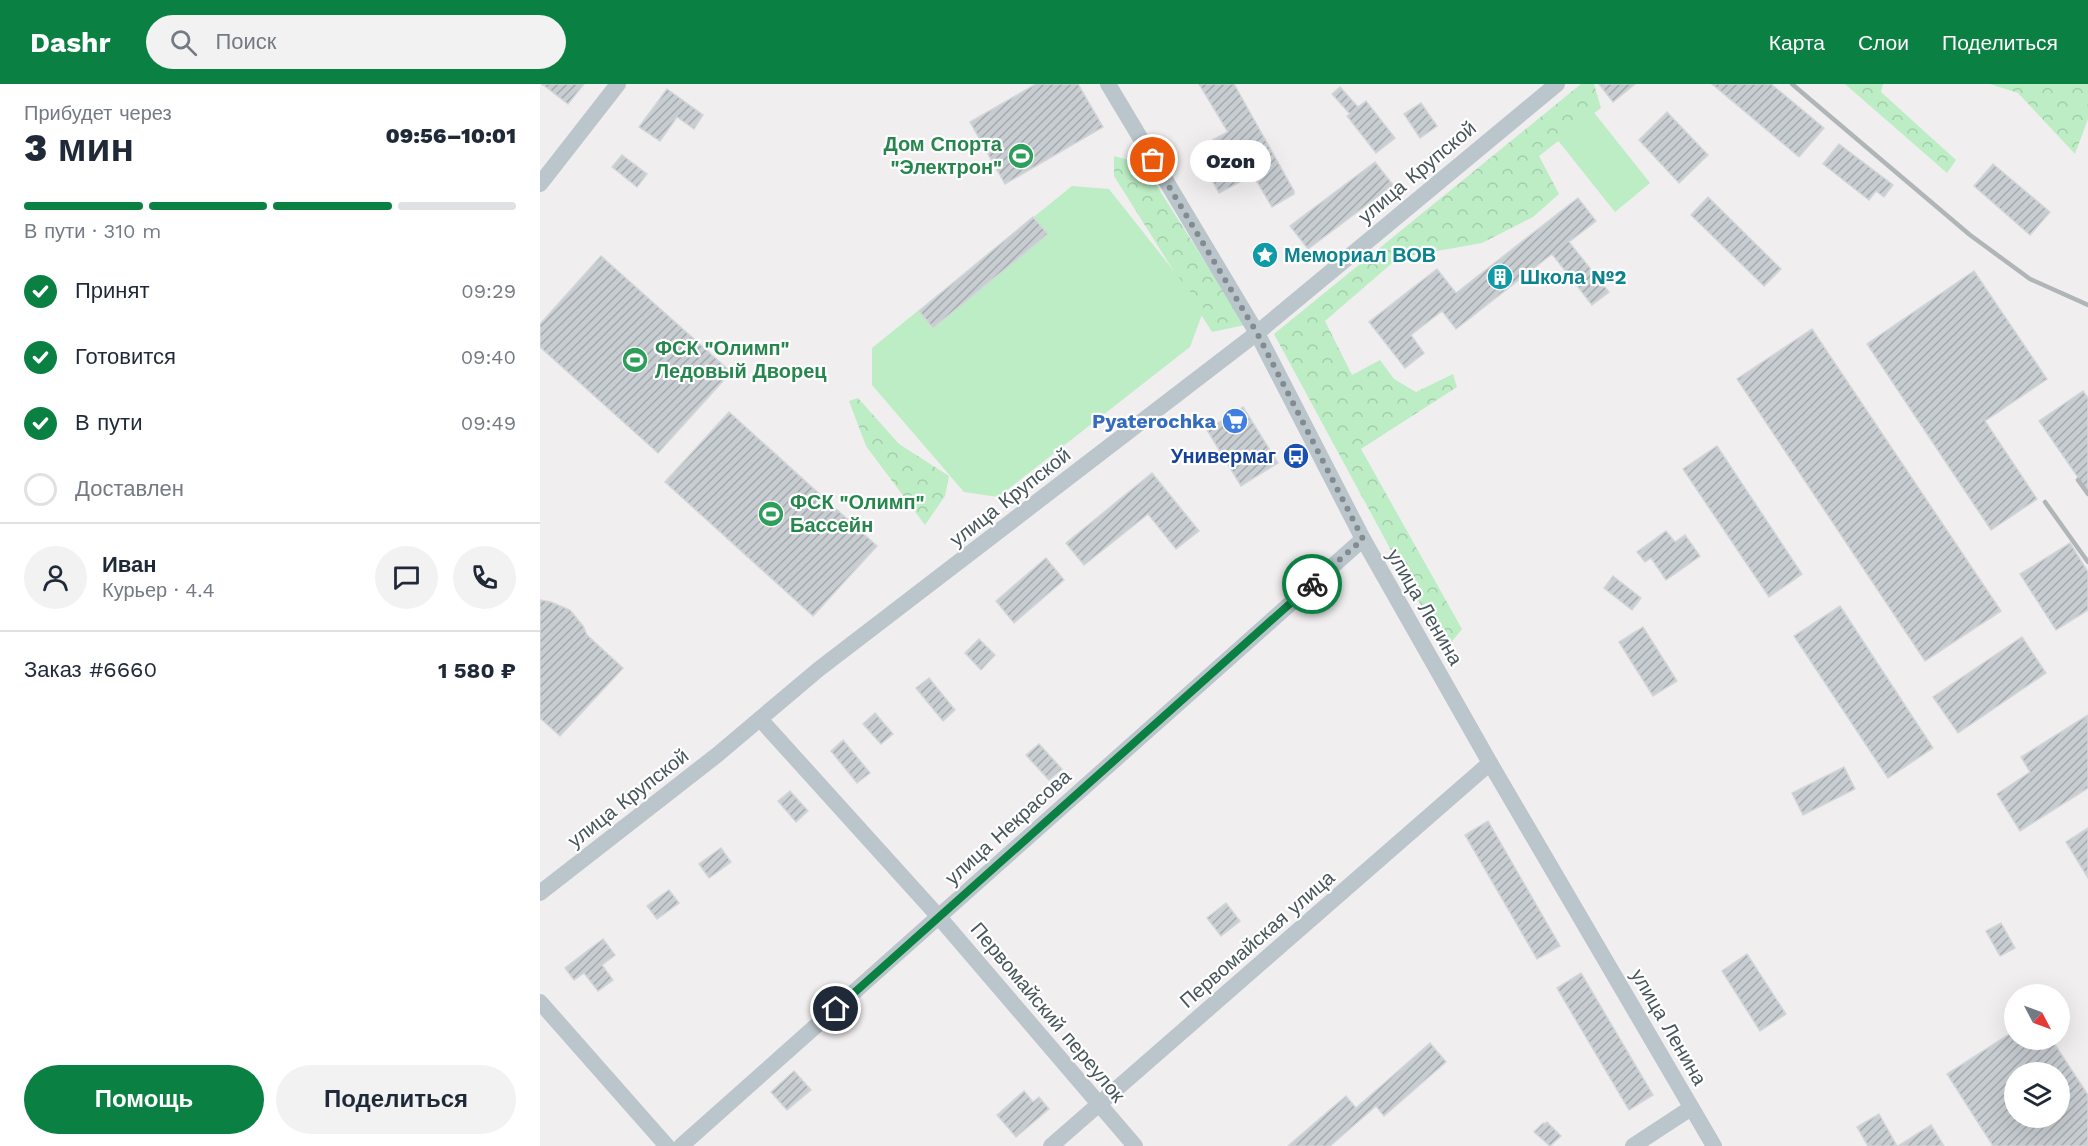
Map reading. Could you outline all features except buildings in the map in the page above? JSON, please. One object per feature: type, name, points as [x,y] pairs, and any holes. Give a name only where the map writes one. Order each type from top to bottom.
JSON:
[{"type":"street","points":[[540,184],[618,84]]},
{"type":"street","name":"улица Ленина","points":[[1108,84],[1257,333],[1363,539],[1490,763],[1714,1146]]},
{"type":"street","name":"улица Крупской","points":[[540,893],[760,719],[819,669],[1257,333],[1557,84]]},
{"type":"street","name":"улица Некрасова","points":[[681,1146],[1363,539]]},
{"type":"street","name":"Первомайский переулок","points":[[760,719],[939,917],[1135,1146]]},
{"type":"street","name":"Первомайская улица","points":[[1051,1146],[1490,763]]},
{"type":"street","points":[[540,1002],[667,1146]]},
{"type":"street","points":[[1633,1146],[1691,1108]]},
{"type":"green space","points":[[1581,84],[1594,84],[1601,108],[1539,156],[1559,194],[1533,217],[1482,243],[1398,258],[1325,321],[1352,375],[1380,360],[1394,379],[1416,392],[1453,374],[1457,387],[1361,449],[1462,629],[1445,650],[1274,334]]},
{"type":"green space","points":[[1845,84],[1883,84],[1881,92],[1956,160],[1947,173]]},
{"type":"green space","points":[[1990,84],[2088,84],[2088,119],[2075,154],[2018,93]]},
{"type":"green space","points":[[1592,110],[1650,183],[1615,212],[1556,138]]},
{"type":"green space","points":[[1114,156],[1143,164],[1245,325],[1212,332],[1114,176]]},
{"type":"green space","points":[[1072,186],[1109,189],[1204,309],[1190,347],[998,497],[964,492],[872,385],[872,348]]},
{"type":"green space","points":[[858,398],[899,444],[949,476],[945,496],[925,525],[866,446],[849,401]]},
{"type":"railway","points":[[1792,84],[1970,235],[2030,279],[2088,305]]},
{"type":"railway","points":[[2078,480],[2088,494]]},
{"type":"railway","points":[[2045,502],[2088,562]]},
{"type":"way so far","points":[[1153,160],[1257,333],[1363,539],[1312,584]]},
{"type":"place","name":"Дом Спорта \"Электрон\"","points":[[1021,156]]},
{"type":"place","name":"Ozon","points":[[1153,160]]},
{"type":"place","name":"Мемориал ВОВ","points":[[1265,255]]},
{"type":"place","name":"Школа №2","points":[[1500,277]]},
{"type":"place","name":"ФСК \"Олимп\" Ледовый Дворец","points":[[635,360]]},
{"type":"place","name":"Pyaterochka","points":[[1235,421]]},
{"type":"place","name":"Универмаг","points":[[1296,456]]},
{"type":"place","name":"ФСК \"Олимп\" Бассейн","points":[[771,514]]},
{"type":"route","points":[[836,1009],[1312,584]]}]
